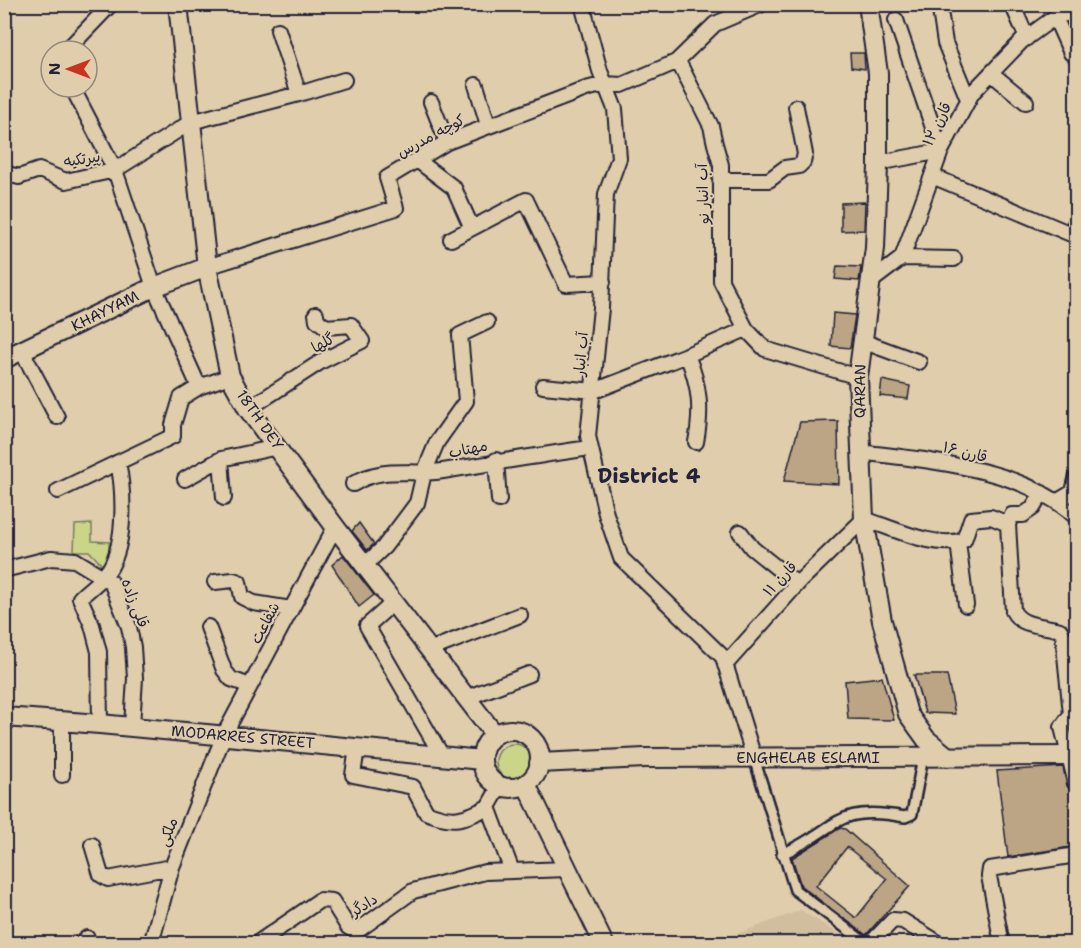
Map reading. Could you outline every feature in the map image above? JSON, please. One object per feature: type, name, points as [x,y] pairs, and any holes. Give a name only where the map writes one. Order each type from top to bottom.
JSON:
[{"type":"main road","name":"18TH DEY","points":[[178,4],[207,267],[230,376],[248,409],[335,527],[495,735]]},
{"type":"main road","name":"QARAN","points":[[868,4],[878,73],[878,163],[875,248],[858,377],[864,519],[882,621],[908,714],[926,739],[948,757]]},
{"type":"main road","name":"KHAYYAM","points":[[10,353],[154,287],[207,267]]},
{"type":"main road","name":"MODARRES STREET","points":[[4,717],[100,723],[482,760]]},
{"type":"main road","points":[[513,730],[526,735],[538,750],[539,763],[535,775],[526,784],[518,787],[500,786],[487,776],[482,760],[488,742],[495,735],[513,730]]},
{"type":"main road","name":"ENGHELAB ESLAMI","points":[[539,763],[645,758],[1073,756]]},
{"type":"main road","points":[[526,784],[604,944]]},
{"type":"street","points":[[77,39],[111,4]]},
{"type":"street","name":"آب انبار","points":[[582,4],[605,84],[615,109],[619,158],[606,194],[603,282],[588,436],[590,448],[606,514],[621,558],[723,657],[754,758]]},
{"type":"street","points":[[678,61],[715,24],[762,4]]},
{"type":"street","points":[[939,4],[945,43],[968,99]]},
{"type":"street","points":[[1012,4],[1027,38]]},
{"type":"street","name":"قارن ۱۲","points":[[902,258],[941,151],[968,99],[1027,38],[1055,17],[1072,9]]},
{"type":"street","points":[[1055,17],[1071,53],[1077,56]]},
{"type":"street","points":[[878,163],[941,151],[896,20]]},
{"type":"street","points":[[278,30],[299,94]]},
{"type":"street","name":"کوچه مدرس","points":[[207,267],[396,208],[387,178],[447,142],[488,125],[605,84],[622,86],[678,61]]},
{"type":"street","name":"آب انبار نو","points":[[678,61],[711,126],[720,165],[721,281],[746,329],[765,350],[858,377]]},
{"type":"street","points":[[991,73],[1026,102]]},
{"type":"street","name":"پیرتکیه","points":[[4,173],[19,177],[39,170],[66,181],[115,170],[191,122],[344,80]]},
{"type":"street","points":[[476,86],[488,125]]},
{"type":"street","points":[[78,99],[115,170],[154,287],[199,387]]},
{"type":"street","points":[[431,102],[447,142]]},
{"type":"street","points":[[720,180],[769,180],[785,168],[799,166],[805,154],[796,107]]},
{"type":"street","points":[[417,160],[454,188],[471,226]]},
{"type":"street","points":[[932,176],[1071,234],[1077,222]]},
{"type":"street","points":[[450,238],[526,200],[566,284],[603,282]]},
{"type":"street","points":[[869,283],[902,258],[954,259]]},
{"type":"street","name":"گلها","points":[[248,409],[322,361],[362,341],[351,325],[326,327],[317,320],[316,314]]},
{"type":"street","points":[[364,566],[384,547],[417,502],[424,473],[437,442],[466,401],[460,335],[487,322]]},
{"type":"street","points":[[543,386],[594,391],[746,329]]},
{"type":"street","points":[[862,341],[919,363]]},
{"type":"street","points":[[10,353],[57,417]]},
{"type":"street","points":[[687,355],[696,376],[700,401],[701,416],[696,442]]},
{"type":"street","points":[[58,491],[173,436],[173,425],[181,398],[199,387],[230,376]]},
{"type":"street","points":[[185,478],[221,459],[278,447]]},
{"type":"street","name":"مهتاب","points":[[353,483],[379,472],[424,473],[496,460],[590,448]]},
{"type":"street","name":"قارن ۱۶","points":[[860,452],[949,463],[1021,484],[1058,501],[1077,517]]},
{"type":"street","points":[[221,459],[224,498]]},
{"type":"street","points":[[496,460],[499,500]]},
{"type":"street","name":"قلی زاده","points":[[118,462],[123,487],[121,531],[111,566],[104,576],[111,582],[129,627],[135,678],[132,726]]},
{"type":"street","points":[[1058,501],[1073,492],[1077,479]]},
{"type":"street","points":[[1042,493],[1033,508],[1023,515],[1012,514],[1008,524],[1013,611],[1022,621],[1060,630],[1063,635],[1071,714],[1062,727],[1073,756],[1077,784]]},
{"type":"street","points":[[864,519],[937,541],[958,542],[964,540],[970,519],[991,518],[1008,524]]},
{"type":"street","name":"قارن ۱۱","points":[[725,665],[797,584],[864,519]]},
{"type":"street","name":"شفاعت","points":[[224,735],[335,527]]},
{"type":"street","points":[[740,532],[752,548],[797,584]]},
{"type":"street","points":[[958,542],[966,605]]},
{"type":"street","points":[[4,570],[28,563],[59,559],[75,560],[104,576],[81,598],[92,625],[99,652],[100,723]]},
{"type":"street","points":[[215,582],[233,580],[239,582],[242,597],[254,603],[291,609]]},
{"type":"street","points":[[393,603],[367,626],[442,756]]},
{"type":"street","points":[[429,650],[520,615]]},
{"type":"street","points":[[208,627],[224,670],[231,679],[250,686]]},
{"type":"street","points":[[466,698],[529,674]]},
{"type":"street","points":[[62,721],[62,775]]},
{"type":"street","name":"ملکی","points":[[151,944],[171,867],[224,735]]},
{"type":"street","points":[[357,748],[353,775],[413,787],[426,812],[444,820],[468,817],[488,807],[500,786]]},
{"type":"street","points":[[782,854],[802,845],[841,817],[858,813],[905,817],[912,814],[923,757]]},
{"type":"street","points":[[754,758],[795,890],[869,944],[893,920],[903,921],[940,944]]},
{"type":"street","points":[[488,807],[512,871],[568,869]]},
{"type":"street","points":[[92,844],[101,875],[108,879],[171,867]]},
{"type":"street","points":[[1002,943],[989,876],[990,869],[1077,855]]},
{"type":"street","name":"دادگر","points":[[256,944],[320,900],[332,901],[348,927],[353,930],[360,929],[413,891],[485,872],[512,871]]},
{"type":"shaded area","points":[[801,910],[853,943],[713,943]]},
{"type":"green space","points":[[92,524],[92,541],[109,542],[109,565],[104,567],[89,551],[74,551],[75,525]]},
{"type":"green space","points":[[514,744],[527,749],[532,762],[527,775],[514,780],[501,775],[496,762],[501,749]]},
{"type":"building","points":[[850,53],[864,53],[865,69],[851,67]]},
{"type":"building","points":[[865,202],[864,230],[841,231],[841,203]]},
{"type":"building","points":[[837,266],[861,267],[859,281],[835,279]]},
{"type":"building","points":[[833,313],[855,315],[850,348],[831,346]]},
{"type":"building","points":[[882,380],[910,386],[908,399],[880,396]]},
{"type":"building","points":[[838,421],[839,484],[784,481],[800,422]]},
{"type":"building","points":[[359,523],[374,544],[367,550],[352,531]]},
{"type":"building","points":[[343,555],[374,595],[359,607],[332,565]]},
{"type":"building","points":[[914,675],[947,675],[955,714],[925,713]]},
{"type":"building","points":[[882,677],[894,720],[848,719],[845,681]]},
{"type":"building","points":[[1063,767],[1067,786],[1072,792],[1077,846],[1008,857],[997,771]]},
{"type":"building","points":[[840,828],[845,829],[910,886],[866,935],[801,886],[792,858]],"holes":[[[847,847],[887,879],[856,918],[816,886]]]},
{"type":"district","name":"District 4","points":[[649,476]]}]
